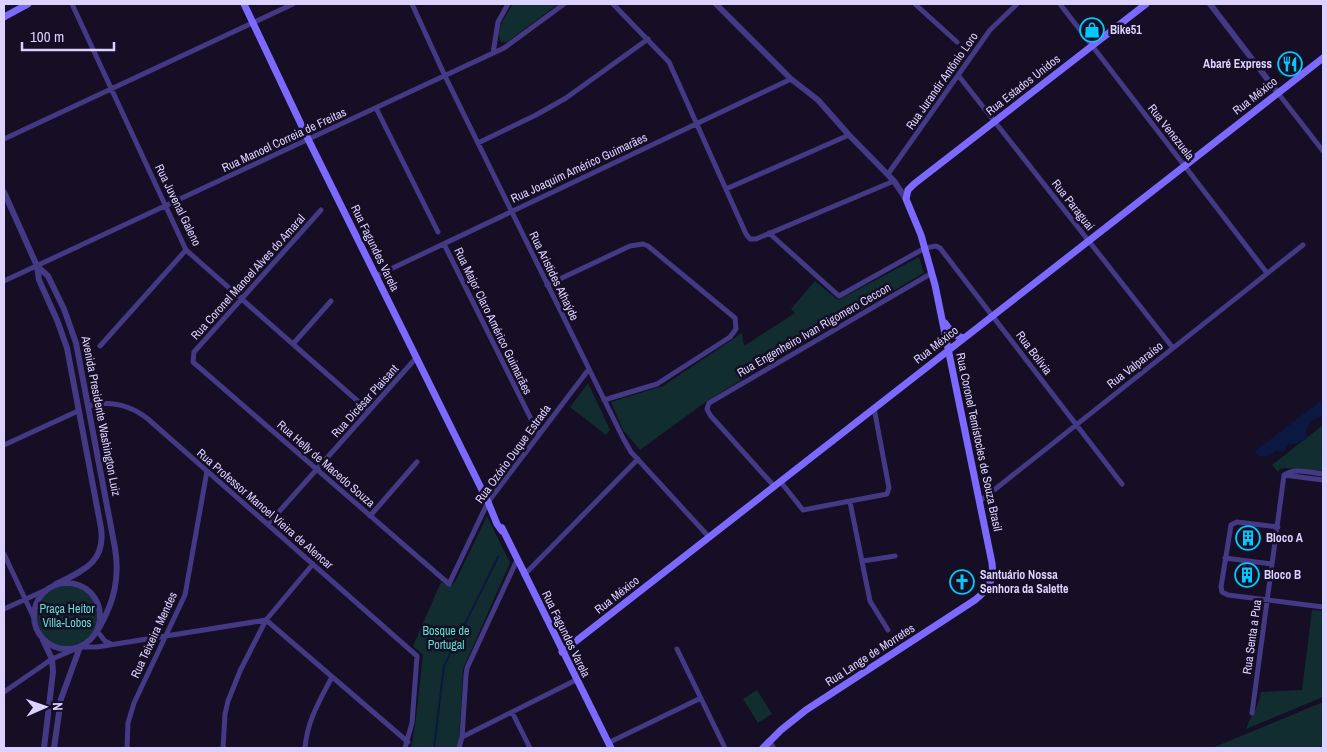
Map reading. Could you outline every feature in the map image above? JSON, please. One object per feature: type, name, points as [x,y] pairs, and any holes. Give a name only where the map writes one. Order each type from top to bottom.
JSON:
[{"type":"main road","points":[[4,17],[16,7],[28,4]]},
{"type":"main road","name":"Rua Fagundes Varela","points":[[244,4],[308,139],[488,502],[497,524],[502,530],[609,746]]},
{"type":"main road","name":"Rua Estados Unidos","points":[[906,199],[908,190],[914,184],[1146,4]]},
{"type":"main road","name":"Rua México","points":[[562,652],[1323,58]]},
{"type":"main road","name":"Rua Coronel Temístocles de Souza Brasil","points":[[906,199],[925,248],[942,318],[993,571],[991,583]]},
{"type":"main road","points":[[942,318],[951,333],[964,338]]},
{"type":"main road","name":"Rua Lange de Morretes","points":[[763,748],[771,745],[785,726],[816,703],[975,600],[991,583]]},
{"type":"street","name":"Rua Juvenal Galeno","points":[[72,4],[186,250],[369,411]]},
{"type":"street","points":[[4,138],[293,4]]},
{"type":"street","name":"Rua Aristides Athaýde","points":[[412,4],[445,76],[622,438],[638,459],[709,537]]},
{"type":"street","points":[[493,53],[498,22],[508,4]]},
{"type":"street","name":"Rua Manoel Correia de Freitas","points":[[4,281],[493,53],[512,43],[564,4]]},
{"type":"street","points":[[613,4],[669,62],[746,234],[750,239],[756,239],[894,181],[904,185],[914,184]]},
{"type":"street","points":[[716,4],[791,79],[813,96],[888,174],[906,199]]},
{"type":"street","points":[[915,4],[956,42]]},
{"type":"street","name":"Rua Jurandir Antônio Loro","points":[[888,174],[990,30],[1018,4]]},
{"type":"street","name":"Rua Venezuela","points":[[1060,4],[1267,273]]},
{"type":"street","points":[[1210,4],[1323,151]]},
{"type":"street","points":[[478,143],[566,98],[648,39]]},
{"type":"street","name":"Rua Paraguai","points":[[958,75],[1173,348]]},
{"type":"street","name":"Rua Joaquim Américo Guimarães","points":[[376,276],[791,79]]},
{"type":"street","points":[[376,108],[438,232]]},
{"type":"street","points":[[726,189],[849,135]]},
{"type":"street","points":[[4,192],[37,266]]},
{"type":"street","name":"Rua Coronel Manoel Alves do Amaral","points":[[192,358],[194,352],[241,298],[321,210]]},
{"type":"street","points":[[770,233],[839,296],[925,248]]},
{"type":"street","name":"Rua Major Claro Américo Guimarães","points":[[444,244],[538,435]]},
{"type":"street","points":[[547,285],[630,246],[643,244],[648,246],[735,318],[736,329],[730,337],[664,380],[650,387],[604,400]]},
{"type":"street","name":"Rua Valparaíso","points":[[979,502],[1302,245]]},
{"type":"street","name":"Rua Bolívia","points":[[925,248],[936,246],[944,251],[1122,484]]},
{"type":"street","points":[[100,346],[186,250]]},
{"type":"street","name":"Avenida Presidente Washington Luiz","points":[[37,266],[48,276],[68,321],[79,356],[117,558],[114,595],[107,614],[98,629]]},
{"type":"street","name":"Avenida Presidente Washington Luiz","points":[[37,266],[39,280],[58,320],[67,348],[101,528],[102,546],[97,558],[87,567],[56,584]]},
{"type":"street","name":"Rua Engenheiro Ivan Rigomero Ceccon","points":[[774,486],[710,416],[707,406],[711,401],[932,273]]},
{"type":"street","points":[[293,344],[331,301]]},
{"type":"street","name":"Rua Helly de Macedo Souza","points":[[192,358],[196,365],[449,584]]},
{"type":"street","name":"Rua Dicésar Plaisant","points":[[268,524],[416,358]]},
{"type":"street","name":"Rua Ozório Duque Estrada","points":[[449,584],[488,502],[588,369]]},
{"type":"street","name":"Rua Professor Manoel Vieira de Alencar","points":[[88,406],[110,403],[140,412],[417,656],[412,723],[408,742]]},
{"type":"street","points":[[4,446],[88,406]]},
{"type":"street","points":[[780,481],[803,510],[885,495],[888,491],[874,408]]},
{"type":"street","points":[[524,575],[638,459]]},
{"type":"street","points":[[370,516],[417,462]]},
{"type":"street","name":"Rua Teixeira Mendes","points":[[127,748],[128,723],[134,703],[185,595],[207,471]]},
{"type":"street","points":[[1284,475],[1287,472],[1297,471],[1323,474]]},
{"type":"street","points":[[1284,475],[1323,480]]},
{"type":"street","name":"Rua Senta a Pua","points":[[1252,713],[1284,475]]},
{"type":"street","points":[[850,502],[870,601],[888,630]]},
{"type":"street","points":[[1278,527],[1234,522],[1229,528],[1221,587],[1222,592],[1228,595],[1323,607]]},
{"type":"street","points":[[4,554],[52,660],[52,687],[44,748]]},
{"type":"street","points":[[863,561],[895,556]]},
{"type":"street","points":[[1225,558],[1272,564]]},
{"type":"street","points":[[459,748],[462,738],[466,672],[517,560]]},
{"type":"street","points":[[223,748],[223,728],[228,701],[240,671],[266,620],[313,564]]},
{"type":"street","points":[[4,609],[56,584],[66,582],[77,584],[87,589],[94,596],[99,606],[101,617],[98,629],[90,640],[80,647],[52,660],[4,692]]},
{"type":"street","points":[[34,618],[35,607],[40,597],[48,588]]},
{"type":"street","points":[[43,639],[60,649],[97,647],[266,620],[408,742],[405,748]]},
{"type":"street","points":[[98,629],[102,638],[111,644]]},
{"type":"street","points":[[54,748],[61,699],[80,647]]},
{"type":"street","points":[[677,648],[725,748]]},
{"type":"street","points":[[306,748],[307,733],[313,713],[332,677]]},
{"type":"street","points":[[462,738],[576,680]]},
{"type":"street","points":[[609,746],[701,698]]},
{"type":"street","points":[[512,712],[530,748]]},
{"type":"green space","points":[[513,4],[558,4],[507,42],[501,42],[499,37],[500,27]]},
{"type":"green space","points":[[919,257],[924,273],[707,401],[640,450],[623,430],[611,402],[663,386],[742,333],[744,346],[795,313],[791,309],[815,281],[838,300]]},
{"type":"green space","points":[[588,383],[610,430],[606,435],[570,407]]},
{"type":"green space","points":[[1323,425],[1323,473],[1286,468],[1280,469],[1278,472],[1272,465]]},
{"type":"green space","name":"Bosque de Portugal","points":[[487,516],[510,563],[463,669],[459,740],[456,748],[411,748],[423,655],[413,646],[441,582],[449,586],[455,582]]},
{"type":"green space","name":"Praça Heitor Villa-Lobos","points":[[67,586],[84,591],[92,599],[97,616],[92,633],[84,641],[67,646],[50,641],[42,633],[37,616],[42,599],[50,591]]},
{"type":"green space","points":[[1312,610],[1323,611],[1323,697],[1246,729],[1257,707],[1261,692],[1302,690]]},
{"type":"green space","points":[[757,690],[772,714],[758,723],[743,699]]},
{"type":"green space","points":[[1323,702],[1323,748],[1212,748]]},
{"type":"water","points":[[1323,399],[1323,416],[1311,421],[1306,431],[1307,439],[1287,445],[1284,452],[1276,451],[1266,457],[1259,456],[1255,451]]},
{"type":"waterway","points":[[434,748],[444,666],[498,557]]},
{"type":"place","name":"Bike51","points":[[1092,30]]},
{"type":"place","name":"Abaré Express","points":[[1290,64]]},
{"type":"place","name":"Bloco A","points":[[1248,538]]},
{"type":"place","name":"Bloco B","points":[[1247,575]]},
{"type":"place","name":"Santuário Nossa Senhora da Salette","points":[[962,582]]}]
